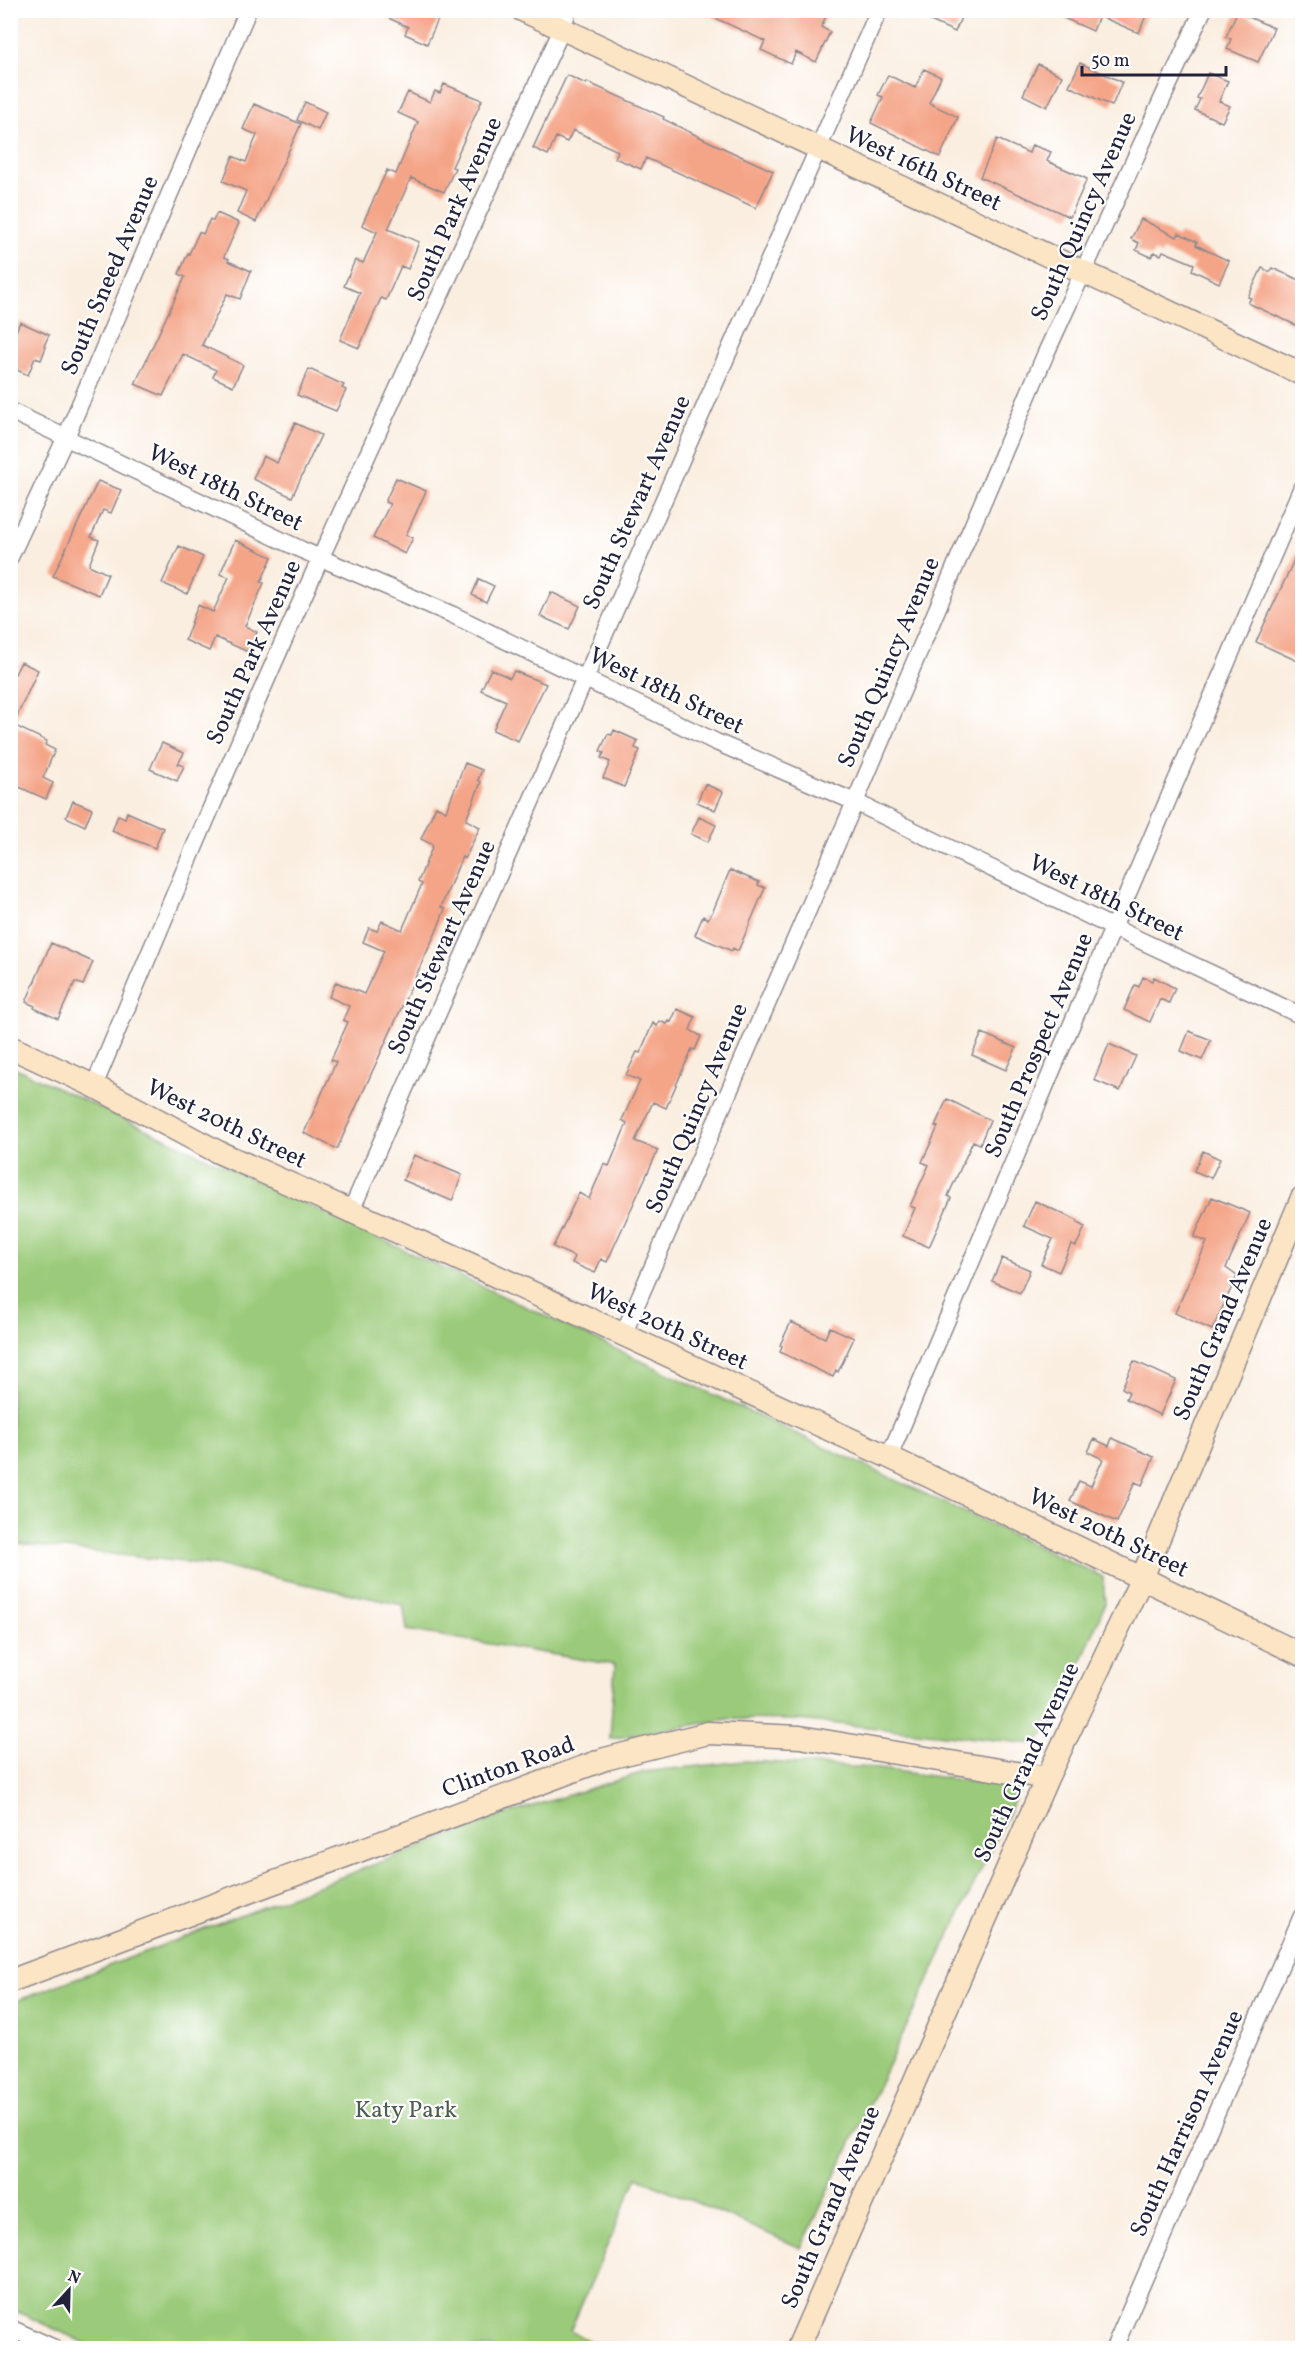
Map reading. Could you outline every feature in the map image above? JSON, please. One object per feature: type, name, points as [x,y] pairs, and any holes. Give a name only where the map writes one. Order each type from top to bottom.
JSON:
[{"type":"street","name":"South Sneed Avenue","points":[[10,557],[66,437],[248,10]]},
{"type":"street","name":"West 16th Street","points":[[522,10],[565,20],[818,148],[1302,374]]},
{"type":"street","name":"South Stewart Avenue","points":[[351,1211],[879,10]]},
{"type":"street","name":"South Quincy Avenue","points":[[623,1335],[855,802],[1042,364],[1203,10]]},
{"type":"street","name":"South Park Avenue","points":[[94,1086],[195,845],[321,558],[565,20]]},
{"type":"street","name":"West 18th Street","points":[[10,411],[321,558],[453,615],[716,742],[855,802],[1114,928],[1302,1016]]},
{"type":"street","name":"South Prospect Avenue","points":[[889,1457],[1302,487]]},
{"type":"street","name":"West 20th Street","points":[[10,1047],[94,1086],[218,1152],[889,1457],[1302,1655]]},
{"type":"street","name":"South Grand Avenue","points":[[798,2349],[1047,1778],[1142,1578],[1302,1198]]},
{"type":"street","name":"Clinton Road","points":[[10,1981],[605,1759],[708,1733],[800,1737],[1047,1778]]},
{"type":"street","name":"South Harrison Avenue","points":[[1114,2349],[1302,1917]]},
{"type":"street","points":[[10,2328],[54,2349]]},
{"type":"green space","points":[[11,1066],[1103,1577],[1105,1604],[1056,1722],[1035,1744],[798,1720],[728,1719],[610,1739],[615,1665],[407,1630],[403,1605],[221,1566],[11,1543]]},
{"type":"green space","name":"Katy Park","points":[[745,1761],[872,1768],[1020,1788],[801,2248],[637,2177],[570,2331],[603,2348],[96,2348],[11,2309],[11,2003],[504,1815],[644,1772]]},
{"type":"building","points":[[371,10],[437,10],[433,18],[438,20],[427,44],[405,34],[408,27]]},
{"type":"building","points":[[698,10],[829,10],[821,27],[830,32],[816,62],[796,52],[791,64],[761,50],[765,41]]},
{"type":"building","points":[[906,10],[964,10],[955,32]]},
{"type":"building","points":[[1046,10],[1148,10],[1139,33],[1099,16],[1093,31]]},
{"type":"building","points":[[1237,12],[1274,28],[1258,62],[1227,49],[1231,39],[1226,37]]},
{"type":"building","points":[[1080,63],[1122,82],[1112,106],[1069,86]]},
{"type":"building","points":[[1038,64],[1062,76],[1047,107],[1023,95]]},
{"type":"building","points":[[924,69],[941,77],[929,103],[958,117],[940,157],[871,123],[883,97],[878,95],[888,75],[915,88]]},
{"type":"building","points":[[1208,73],[1228,81],[1219,101],[1230,106],[1222,122],[1195,110],[1200,99],[1197,98]]},
{"type":"building","points":[[567,75],[664,117],[663,119],[773,171],[756,208],[646,158],[641,169],[615,158],[618,151],[573,130],[567,142],[556,137],[548,155],[533,148]]},
{"type":"building","points":[[444,84],[482,100],[452,167],[455,168],[444,192],[411,178],[388,229],[419,242],[408,269],[401,266],[386,300],[381,298],[359,348],[340,340],[360,293],[344,286],[355,260],[363,263],[377,232],[362,225],[387,170],[396,174],[418,122],[398,113],[408,92],[430,102],[435,91],[440,93]]},
{"type":"building","points":[[305,102],[326,112],[318,130],[297,120]]},
{"type":"building","points":[[254,104],[301,124],[256,222],[237,213],[246,191],[223,181],[233,156],[246,162],[257,135],[243,129]]},
{"type":"building","points":[[997,139],[1029,153],[1032,145],[1051,152],[1047,161],[1087,179],[1070,217],[980,177]]},
{"type":"building","points":[[217,213],[239,223],[224,257],[251,271],[240,299],[227,294],[202,345],[243,365],[233,386],[213,377],[216,370],[183,354],[163,396],[135,384],[185,277],[179,274],[188,253],[199,232],[203,234],[210,219],[213,221]]},
{"type":"building","points":[[1141,219],[1177,237],[1179,233],[1197,242],[1196,245],[1229,261],[1219,283],[1192,270],[1194,264],[1163,251],[1161,255],[1154,252],[1151,257],[1136,250],[1139,243],[1131,239]]},
{"type":"building","points":[[1262,268],[1270,272],[1272,268],[1302,281],[1302,328],[1248,303],[1251,298],[1248,297]]},
{"type":"building","points":[[20,322],[49,335],[41,360],[35,358],[28,375],[10,367],[10,345]]},
{"type":"building","points":[[309,369],[344,385],[342,388],[346,390],[336,411],[297,395]]},
{"type":"building","points":[[295,423],[321,435],[292,497],[253,479],[263,456],[277,463]]},
{"type":"building","points":[[396,478],[426,491],[406,535],[413,538],[405,554],[373,538],[390,504],[385,502]]},
{"type":"building","points":[[98,481],[121,490],[111,513],[103,510],[91,537],[99,540],[89,565],[108,574],[99,595],[53,576]]},
{"type":"building","points":[[235,540],[272,557],[261,582],[264,583],[245,626],[257,632],[248,652],[215,637],[209,651],[185,640],[198,605],[213,612],[229,577],[220,574]]},
{"type":"building","points":[[1302,543],[1302,663],[1256,642]]},
{"type":"building","points":[[179,546],[203,557],[187,594],[162,583]]},
{"type":"building","points":[[479,579],[494,586],[486,602],[472,595]]},
{"type":"building","points":[[551,592],[580,606],[569,629],[540,616]]},
{"type":"building","points":[[21,662],[38,670],[13,725],[47,741],[45,745],[55,750],[43,778],[53,783],[46,799],[10,783],[10,672],[15,674]]},
{"type":"building","points":[[491,669],[510,678],[514,671],[546,684],[518,741],[493,730],[506,701],[481,690]]},
{"type":"building","points":[[614,730],[638,741],[635,748],[640,750],[624,787],[603,778],[610,762],[601,758],[604,753],[600,751],[608,734],[612,735]]},
{"type":"building","points":[[162,743],[184,753],[178,764],[184,766],[177,781],[150,769]]},
{"type":"building","points":[[465,763],[482,770],[478,780],[481,782],[466,820],[480,827],[465,859],[462,857],[441,907],[445,909],[436,932],[337,1149],[304,1133],[336,1062],[331,1060],[348,1022],[343,1020],[349,1006],[329,997],[336,982],[364,994],[384,951],[363,942],[369,928],[377,931],[382,921],[402,930],[422,884],[418,882],[433,845],[421,839],[436,806],[446,811]]},
{"type":"building","points":[[705,784],[723,792],[715,810],[697,802]]},
{"type":"building","points":[[73,801],[92,809],[85,826],[66,817]]},
{"type":"building","points":[[127,812],[163,828],[155,848],[112,831],[118,815],[125,818]]},
{"type":"building","points":[[699,817],[716,825],[708,842],[691,834]]},
{"type":"building","points":[[730,870],[759,882],[758,885],[765,888],[738,951],[733,948],[732,951],[695,935],[703,916],[708,919],[713,911]]},
{"type":"building","points":[[51,943],[93,962],[83,985],[75,982],[58,1019],[26,1002]]},
{"type":"building","points":[[1143,977],[1152,981],[1154,977],[1175,988],[1169,1003],[1160,999],[1150,1022],[1124,1010],[1135,985],[1139,987]]},
{"type":"building","points":[[677,1009],[695,1017],[690,1030],[701,1036],[695,1050],[692,1049],[666,1108],[653,1102],[635,1141],[658,1150],[607,1262],[601,1259],[595,1273],[572,1263],[575,1257],[553,1247],[579,1193],[589,1199],[604,1164],[609,1166],[627,1123],[622,1120],[640,1081],[626,1075],[637,1052],[640,1053],[653,1023],[657,1026],[659,1021],[667,1024],[671,1022]]},
{"type":"building","points":[[1189,1031],[1211,1040],[1202,1060],[1181,1051]]},
{"type":"building","points":[[982,1033],[1016,1048],[1006,1070],[972,1055]]},
{"type":"building","points":[[1109,1044],[1136,1056],[1120,1091],[1094,1080]]},
{"type":"building","points":[[947,1099],[990,1120],[980,1144],[973,1141],[948,1196],[951,1198],[929,1247],[903,1236],[915,1208],[910,1206],[929,1165],[922,1162],[938,1127],[935,1126]]},
{"type":"building","points":[[1203,1151],[1220,1159],[1211,1178],[1194,1171]]},
{"type":"building","points":[[414,1155],[462,1175],[452,1201],[403,1180]]},
{"type":"building","points":[[1212,1197],[1250,1213],[1226,1268],[1237,1276],[1212,1330],[1175,1313],[1207,1242],[1194,1237]]},
{"type":"building","points":[[1035,1201],[1078,1221],[1077,1223],[1085,1227],[1076,1246],[1071,1244],[1059,1272],[1041,1264],[1053,1239],[1024,1226]]},
{"type":"building","points":[[1002,1258],[1030,1270],[1020,1293],[992,1281]]},
{"type":"building","points":[[791,1322],[825,1338],[830,1327],[854,1338],[838,1372],[836,1370],[833,1377],[780,1352],[782,1346],[780,1345]]},
{"type":"building","points":[[1134,1361],[1176,1380],[1160,1415],[1126,1399],[1129,1392],[1122,1388]]},
{"type":"building","points":[[1112,1438],[1154,1457],[1142,1485],[1135,1482],[1117,1522],[1070,1501],[1079,1481],[1091,1486],[1103,1459],[1088,1452],[1094,1439],[1109,1446]]}]
